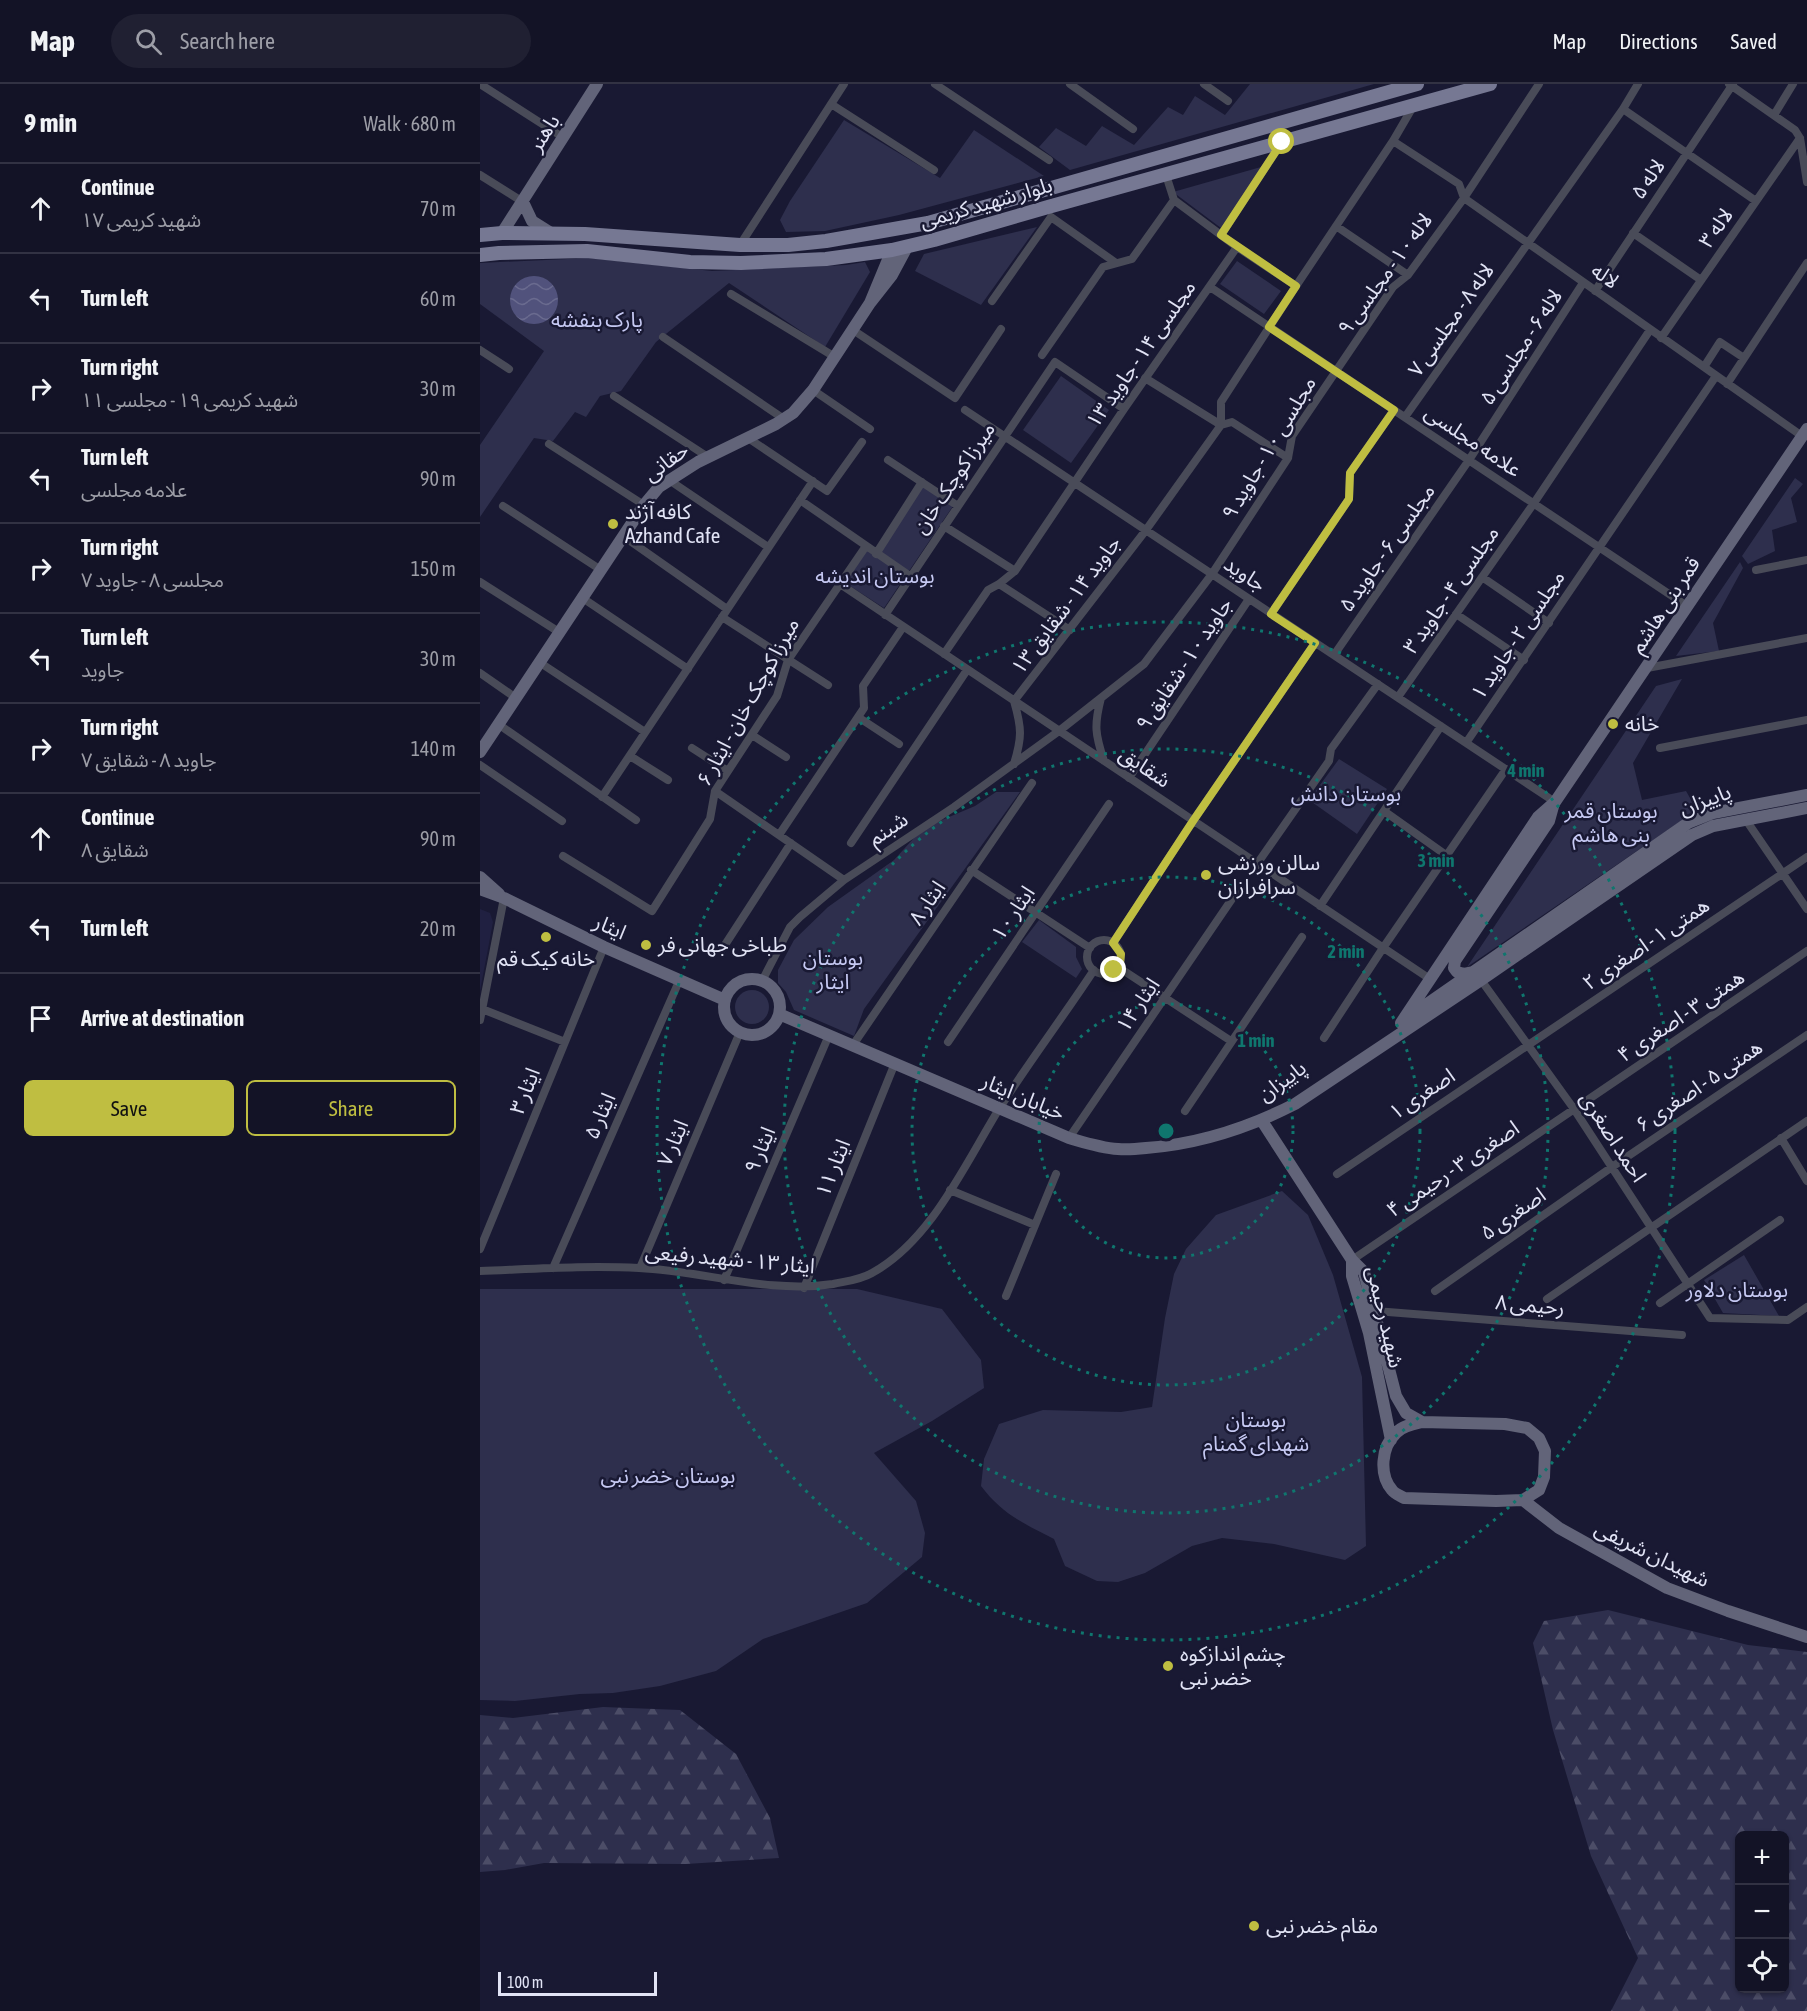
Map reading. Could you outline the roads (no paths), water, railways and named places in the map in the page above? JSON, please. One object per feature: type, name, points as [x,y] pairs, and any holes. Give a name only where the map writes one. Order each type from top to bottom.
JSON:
[{"type":"main road","name":"باهنر","points":[[502,234],[597,84]]},
{"type":"main road","name":"بلوار شهید کریمی","points":[[480,235],[585,234],[740,245],[788,245],[891,230],[1417,84]]},
{"type":"main road","name":"بلوار شهید کریمی","points":[[480,255],[499,252],[587,251],[690,262],[741,263],[826,259],[892,250],[1049,212],[1166,175],[1490,84]]},
{"type":"main road","points":[[523,202],[532,221],[551,233]]},
{"type":"main road","points":[[870,303],[896,270],[907,247],[906,227]]},
{"type":"main road","points":[[870,303],[892,250],[891,230]]},
{"type":"main road","name":"حقانی","points":[[480,752],[581,597],[644,505],[659,487],[708,457],[792,413],[813,390],[870,303]]},
{"type":"main road","name":"قمر بنی هاشم","points":[[1401,1023],[1538,817],[1555,802],[1805,433]]},
{"type":"main road","name":"پاییزان","points":[[1262,1121],[1295,1104],[1478,976],[1688,823],[1713,813],[1807,795]]},
{"type":"main road","name":"قمر بنی هاشم","points":[[1478,976],[1457,972],[1454,968],[1455,961],[1549,821],[1555,802]]},
{"type":"main road","points":[[1745,806],[1746,820]]},
{"type":"main road","name":"پاییزان","points":[[1262,1121],[1289,1098],[1401,1023],[1478,976],[1692,835],[1713,826],[1807,808]]},
{"type":"main road","points":[[480,877],[504,898]]},
{"type":"main road","name":"ایثار","points":[[480,889],[725,1000]]},
{"type":"main road","points":[[753,979],[762,981],[775,991],[780,1006],[776,1022],[764,1032],[748,1034],[740,1032],[734,1028],[725,1015],[725,1000],[735,984],[753,979]]},
{"type":"main road","name":"خیابان ایثار","points":[[779,1014],[1069,1138],[1096,1147],[1121,1150],[1194,1142],[1262,1121]]},
{"type":"main road","name":"شهید رحیمی","points":[[1262,1121],[1352,1260],[1352,1276],[1369,1333],[1391,1440]]},
{"type":"main road","points":[[1352,1260],[1364,1272],[1396,1396],[1406,1413],[1422,1422]]},
{"type":"main road","points":[[1422,1422],[1505,1424],[1527,1428],[1539,1438],[1545,1451],[1544,1477],[1539,1490],[1523,1500],[1404,1498],[1392,1490],[1384,1472],[1384,1454],[1395,1433],[1406,1426],[1422,1422]]},
{"type":"main road","name":"شهیدان شریفی","points":[[1523,1500],[1559,1528],[1667,1588],[1807,1637]]},
{"type":"street","points":[[480,84],[564,138]]},
{"type":"street","points":[[740,245],[844,84]]},
{"type":"street","points":[[935,84],[1049,159]]},
{"type":"street","points":[[1070,84],[1133,129]]},
{"type":"street","points":[[1204,84],[1228,101]]},
{"type":"street","name":"لاله ۱۰ - مجلسی ۹","points":[[1337,372],[1393,287],[1408,275],[1464,198],[1539,84]]},
{"type":"street","name":"لاله ۸ - مجلسی ۷","points":[[1405,417],[1623,109],[1638,84]]},
{"type":"street","points":[[1774,115],[1793,84]]},
{"type":"street","points":[[1731,85],[1796,130],[1800,138],[1807,182]]},
{"type":"street","name":"لاله ۵","points":[[1594,291],[1731,85]]},
{"type":"street","points":[[831,104],[934,170]]},
{"type":"street","points":[[1221,425],[1221,402],[1393,141],[1414,104]]},
{"type":"street","points":[[1623,109],[1756,201]]},
{"type":"street","name":"لاله ۳","points":[[1661,338],[1800,138]]},
{"type":"street","name":"لاله","points":[[1393,141],[1459,184],[1464,198],[1527,244],[1727,384],[1805,433]]},
{"type":"street","points":[[1221,235],[1282,142]]},
{"type":"street","points":[[480,175],[523,202]]},
{"type":"street","points":[[1166,175],[1174,200],[1236,247],[1296,286]]},
{"type":"street","points":[[1042,355],[1103,267],[1132,259],[1174,200]]},
{"type":"street","points":[[992,301],[1049,212],[1116,263]]},
{"type":"street","points":[[1336,226],[1408,275]]},
{"type":"street","points":[[1633,233],[1701,280]]},
{"type":"street","name":"مجلسی ۱۴ - جاوید ۱۳","points":[[944,654],[988,590],[1015,570],[1236,247]]},
{"type":"street","points":[[1727,384],[1807,264]]},
{"type":"street","name":"لاله ۶ - مجلسی ۵","points":[[1469,460],[1583,283]]},
{"type":"street","name":"علامه مجلسی","points":[[1209,286],[1687,606]]},
{"type":"street","points":[[731,294],[835,357]]},
{"type":"street","points":[[853,330],[955,398],[1001,329]]},
{"type":"street","name":"مجلسی ۴ - جاوید ۳","points":[[1398,698],[1534,503],[1650,330]]},
{"type":"street","points":[[663,337],[784,419]]},
{"type":"street","points":[[1704,367],[1720,342],[1744,358]]},
{"type":"street","points":[[480,350],[509,369]]},
{"type":"street","name":"میرزا کوچک خان","points":[[885,615],[1054,362],[1124,409]]},
{"type":"street","name":"مجلسی ۱۰ - جاوید ۹","points":[[1101,698],[1144,664],[1212,574],[1288,458],[1292,436],[1337,372]]},
{"type":"street","name":"مجلسی ۲ - جاوید ۱","points":[[1466,743],[1716,376]]},
{"type":"street","points":[[1145,378],[1221,425],[1232,422],[1288,458]]},
{"type":"street","points":[[813,390],[870,429]]},
{"type":"street","points":[[614,396],[708,457]]},
{"type":"street","name":"جاوید","points":[[965,410],[1555,802]]},
{"type":"street","points":[[1271,614],[1349,499],[1350,473],[1394,410]]},
{"type":"street","name":"جاوید ۱۴ - شقایق ۱۳","points":[[1014,701],[1146,530],[1221,425]]},
{"type":"street","points":[[748,438],[827,491],[862,442]]},
{"type":"street","points":[[549,444],[644,505]]},
{"type":"street","points":[[888,460],[958,506]]},
{"type":"street","name":"مجلسی ۶ - جاوید ۵","points":[[1334,655],[1469,460]]},
{"type":"street","points":[[669,480],[768,548]]},
{"type":"street","points":[[602,797],[813,481]]},
{"type":"street","points":[[876,554],[922,483]]},
{"type":"street","points":[[800,500],[910,576]]},
{"type":"street","points":[[503,506],[601,570]]},
{"type":"street","points":[[944,526],[1015,570]]},
{"type":"street","points":[[623,536],[728,609]]},
{"type":"street","name":"میرزا کوچک خان - ایثار ۶","points":[[564,856],[652,910],[710,819],[716,791],[777,696],[788,660],[866,546]]},
{"type":"street","points":[[1756,570],[1807,560]]},
{"type":"street","points":[[1482,577],[1549,623]]},
{"type":"street","points":[[480,582],[559,632]]},
{"type":"street","name":"شقایق","points":[[840,584],[1430,980]]},
{"type":"street","points":[[999,584],[1070,630]]},
{"type":"street","points":[[581,597],[688,669]]},
{"type":"street","name":"جاوید ۱۰ - شقایق ۹","points":[[1129,778],[1250,599]]},
{"type":"street","points":[[1456,614],[1524,660]]},
{"type":"street","points":[[722,618],[828,685]]},
{"type":"street","points":[[779,835],[864,708],[862,686],[903,627]]},
{"type":"street","points":[[1647,668],[1807,638]]},
{"type":"street","points":[[1113,943],[1315,643]]},
{"type":"street","points":[[539,662],[645,732]]},
{"type":"street","points":[[850,843],[967,670]]},
{"type":"street","points":[[480,674],[516,698]]},
{"type":"street","points":[[1257,864],[1329,761],[1331,749],[1378,684]]},
{"type":"street","points":[[1101,698],[1096,718],[1096,738],[1104,761]]},
{"type":"street","name":"شبنم","points":[[762,981],[790,927],[844,880],[954,807],[1101,698]]},
{"type":"street","points":[[1014,701],[1020,720],[1022,739],[1014,764]]},
{"type":"street","points":[[858,717],[899,744]]},
{"type":"street","points":[[1660,748],[1807,720]]},
{"type":"street","points":[[498,724],[636,820]]},
{"type":"street","points":[[1320,906],[1441,726]]},
{"type":"street","points":[[752,735],[786,757]]},
{"type":"street","points":[[692,748],[728,771]]},
{"type":"street","points":[[630,756],[668,780]]},
{"type":"street","points":[[480,765],[562,821]]},
{"type":"street","points":[[1324,1038],[1506,769]]},
{"type":"street","name":"ایثار ۸","points":[[853,1045],[1032,783]]},
{"type":"street","points":[[716,791],[844,880]]},
{"type":"street","name":"ایثار ۱۰","points":[[948,1042],[1109,804]]},
{"type":"street","points":[[1384,811],[1446,855]]},
{"type":"street","points":[[1746,820],[1807,909]]},
{"type":"street","points":[[720,951],[791,843]]},
{"type":"street","name":"همتی ۱ - اصغری ۲","points":[[1528,1044],[1807,857]]},
{"type":"street","points":[[971,870],[1090,948]]},
{"type":"street","name":"ایثار ۱۴","points":[[1069,1138],[1236,893]]},
{"type":"street","points":[[480,1020],[504,898]]},
{"type":"street","points":[[1185,1111],[1302,937]]},
{"type":"street","points":[[1103,940],[1113,943],[1121,954],[1118,967],[1104,974],[1094,970],[1088,958],[1090,948],[1103,940]]},
{"type":"street","name":"ایثار ۳","points":[[480,1249],[604,946]]},
{"type":"street","name":"همتی ۳ - اصغری ۴","points":[[1574,1109],[1807,951]]},
{"type":"street","points":[[1118,967],[1231,1041]]},
{"type":"street","name":"ایثار ۱۳ - شهید رفیعی","points":[[480,1271],[640,1268],[804,1288],[852,1281],[872,1273],[894,1259],[934,1217],[1000,1108],[1094,970]]},
{"type":"street","name":"احمد اصغری","points":[[1478,976],[1574,1109],[1710,1318],[1788,1320],[1807,1307]]},
{"type":"street","name":"ایثار ۵","points":[[553,1268],[680,979]]},
{"type":"street","points":[[482,1009],[565,1042]]},
{"type":"street","name":"ایثار ۷","points":[[640,1268],[740,1032]]},
{"type":"street","name":"ایثار ۹","points":[[724,1280],[828,1035]]},
{"type":"street","name":"همتی ۵ - اصغری ۶","points":[[1612,1167],[1807,1035]]},
{"type":"street","name":"اصغری ۱","points":[[1337,1174],[1528,1044]]},
{"type":"street","name":"ایثار ۱۱","points":[[804,1288],[895,1063]]},
{"type":"street","name":"اصغری ۳ - رحیمی ۴","points":[[1352,1260],[1574,1109]]},
{"type":"street","points":[[1547,1299],[1807,1121]]},
{"type":"street","points":[[1781,1138],[1807,1181]]},
{"type":"street","name":"اصغری ۵","points":[[1435,1292],[1612,1167]]},
{"type":"street","points":[[1006,1296],[1056,1174]]},
{"type":"street","points":[[950,1190],[1035,1225]]},
{"type":"street","points":[[1660,1303],[1780,1220]]},
{"type":"street","name":"رحیمی ۸","points":[[1375,1311],[1682,1335]]},
{"type":"water","points":[[534,276],[551,283],[558,300],[551,317],[534,324],[517,317],[510,300],[517,283]]},
{"type":"place","name":"کافه آژند Azhand Cafe","points":[[613,524]]},
{"type":"place","name":"خانه","points":[[1613,724]]},
{"type":"place","name":"سالن ورزشی سرافرازان","points":[[1206,875]]},
{"type":"place","name":"خانه کیک قم","points":[[546,937]]},
{"type":"place","name":"طباخی جهانی فر","points":[[646,945]]},
{"type":"place","name":"چشم اندازکوه خضر نبی","points":[[1168,1666]]},
{"type":"place","name":"مقام خضر نبی","points":[[1254,1926]]},
{"type":"park label","name":"پارک بنفشه","points":[[597,320]]},
{"type":"park label","name":"بوستان اندیشه","points":[[875,576]]},
{"type":"park label","name":"بوستان دانش","points":[[1346,794]]},
{"type":"park label","name":"بوستان قمر بنی هاشم","points":[[1611,823]]},
{"type":"park label","name":"بوستان ایثار","points":[[833,970]]},
{"type":"park label","name":"بوستان دلاور","points":[[1737,1290]]},
{"type":"park label","name":"بوستان شهدای گمنام","points":[[1256,1432]]},
{"type":"park label","name":"بوستان خضر نبی","points":[[668,1476]]}]
